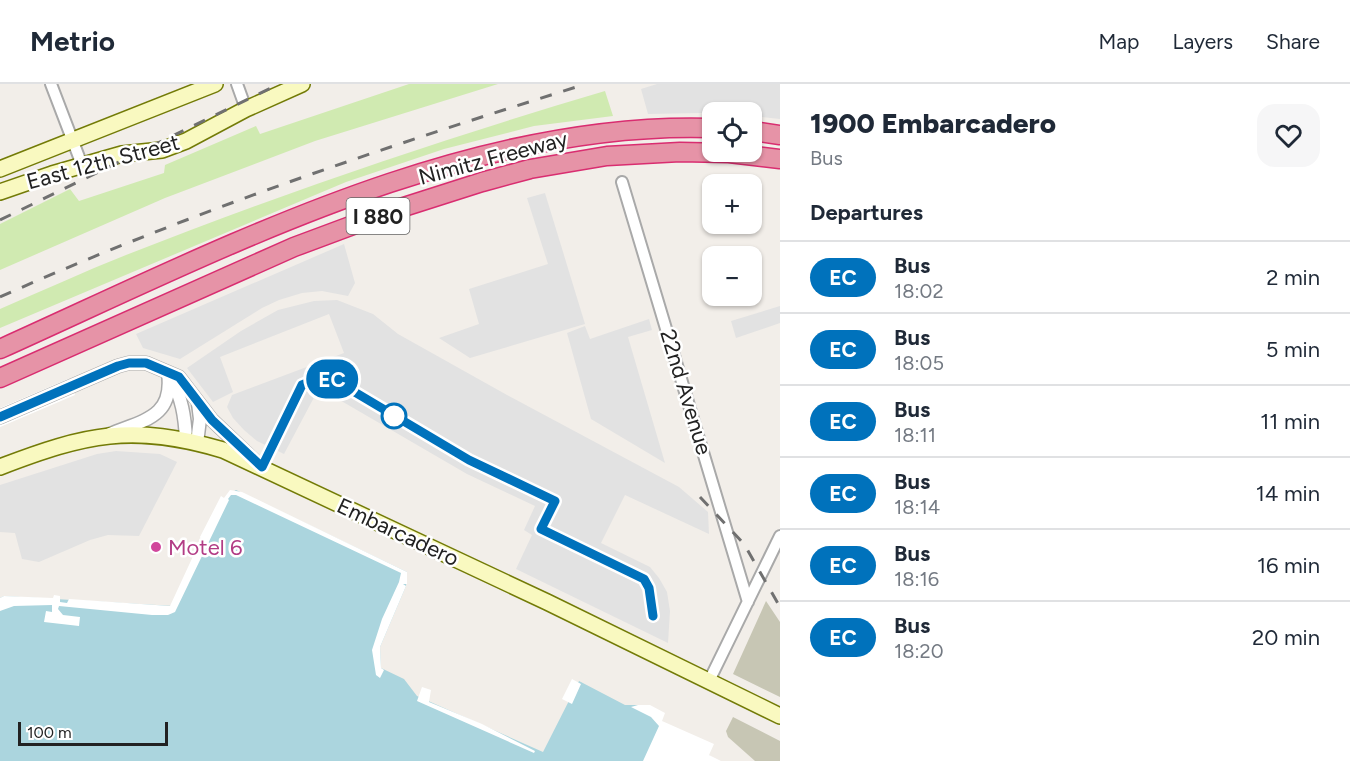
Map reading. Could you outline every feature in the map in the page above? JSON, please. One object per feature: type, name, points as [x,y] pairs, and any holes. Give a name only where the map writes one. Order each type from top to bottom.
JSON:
[{"type":"highway","name":"Nimitz Freeway","points":[[0,349],[223,249],[366,192],[429,171],[515,147],[581,135],[647,128],[702,128]]},
{"type":"highway","points":[[762,132],[780,135]]},
{"type":"highway","name":"Nimitz Freeway","points":[[0,378],[294,247],[388,212],[483,182],[530,169],[607,156],[680,152],[729,153],[780,159]]},
{"type":"main road","name":"East 12th Street","points":[[0,169],[215,84]]},
{"type":"main road","name":"East 12th Street","points":[[0,192],[122,154],[162,150],[186,141],[246,109],[302,84]]},
{"type":"main road","name":"Embarcadero","points":[[0,467],[61,445],[108,435],[132,433],[191,442],[232,454],[547,602],[780,716]]},
{"type":"street","points":[[51,84],[82,165]]},
{"type":"street","points":[[237,84],[246,109]]},
{"type":"street","name":"22nd Avenue","points":[[622,182],[748,602]]},
{"type":"street","points":[[0,417],[129,363],[150,364],[179,377],[212,420],[262,467]]},
{"type":"street","points":[[108,435],[153,416],[164,407],[168,397],[168,374]]},
{"type":"street","points":[[168,374],[177,388],[191,442]]},
{"type":"street","points":[[191,442],[200,419],[197,399]]},
{"type":"street","points":[[709,681],[780,536]]},
{"type":"shaded area","points":[[657,84],[780,84],[780,119],[762,117],[762,102],[702,102],[702,113],[648,114],[641,89]]},
{"type":"shaded area","points":[[545,193],[585,324],[470,358],[439,338],[479,324],[469,289],[548,264],[527,198]]},
{"type":"shaded area","points":[[344,244],[355,283],[348,296],[322,291],[302,293],[279,300],[262,308],[180,359],[143,348],[136,334]]},
{"type":"shaded area","points":[[337,300],[373,314],[398,334],[679,487],[708,512],[709,534],[625,495],[601,543],[650,567],[659,578],[667,592],[670,611],[668,643],[516,569],[532,535],[524,530],[535,506],[467,474],[319,388],[284,454],[257,441],[244,430],[227,407],[232,395],[344,353],[329,314],[220,357],[233,392],[213,402],[187,368],[241,331],[278,310],[314,301]]},
{"type":"shaded area","points":[[780,306],[780,323],[736,338],[731,321]]},
{"type":"shaded area","points":[[649,319],[652,330],[628,337],[665,463],[591,419],[567,333],[585,326],[590,339]]},
{"type":"shaded area","points":[[116,451],[160,454],[177,462],[139,536],[108,535],[90,540],[39,562],[22,559],[15,533],[0,532],[0,485],[97,454]]},
{"type":"shaded area","points":[[766,601],[780,622],[780,697],[733,674]]},
{"type":"shaded area","points":[[733,717],[780,741],[780,761],[755,761],[728,737],[726,731]]},
{"type":"green space","points":[[409,84],[498,84],[315,141],[165,198],[0,270],[0,224],[70,189],[79,201],[164,173],[165,165],[256,126],[260,134]]},
{"type":"green space","points":[[605,91],[613,116],[534,126],[444,149],[346,182],[0,328],[0,309],[126,255],[364,168]]},
{"type":"water","points":[[236,490],[407,572],[406,586],[380,647],[381,668],[404,679],[417,696],[543,752],[579,681],[625,705],[638,705],[717,761],[0,761],[0,598],[4,596],[174,606],[229,494]]},
{"type":"pier","points":[[68,379],[75,395],[0,427],[0,408]]},
{"type":"pier","points":[[230,490],[242,492],[407,572],[407,584],[403,584],[406,586],[380,647],[381,668],[384,670],[380,678],[376,675],[372,650],[401,573],[236,495],[231,495],[228,499],[175,612],[168,615],[152,615],[59,606],[58,609],[63,615],[80,617],[79,626],[44,622],[46,611],[52,612],[52,605],[14,606],[0,611],[0,598],[4,596],[53,598],[54,595],[60,596],[60,602],[67,603],[69,599],[170,606],[200,537],[221,496],[224,498]]},
{"type":"pier","points":[[572,679],[581,684],[572,704],[562,699]]},
{"type":"pier","points":[[422,687],[431,690],[429,702],[482,724],[535,751],[534,753],[417,701]]},
{"type":"pier","points":[[650,705],[665,713],[662,721],[714,744],[709,755],[721,761],[643,761],[659,726],[651,717],[631,707]]},
{"type":"railway","points":[[0,220],[279,84]]},
{"type":"railway","points":[[0,297],[144,237],[290,182],[437,131],[586,84]]},
{"type":"railway","points":[[700,497],[744,544],[780,607]]},
{"type":"bus line","name":"EC","points":[[0,417],[118,366],[129,363],[146,363],[179,377],[212,420],[262,467],[302,385],[326,375],[469,460],[555,501],[541,529],[644,579],[649,588],[653,616]]},
{"type":"place","name":"Motel 6","points":[[156,547]]}]
